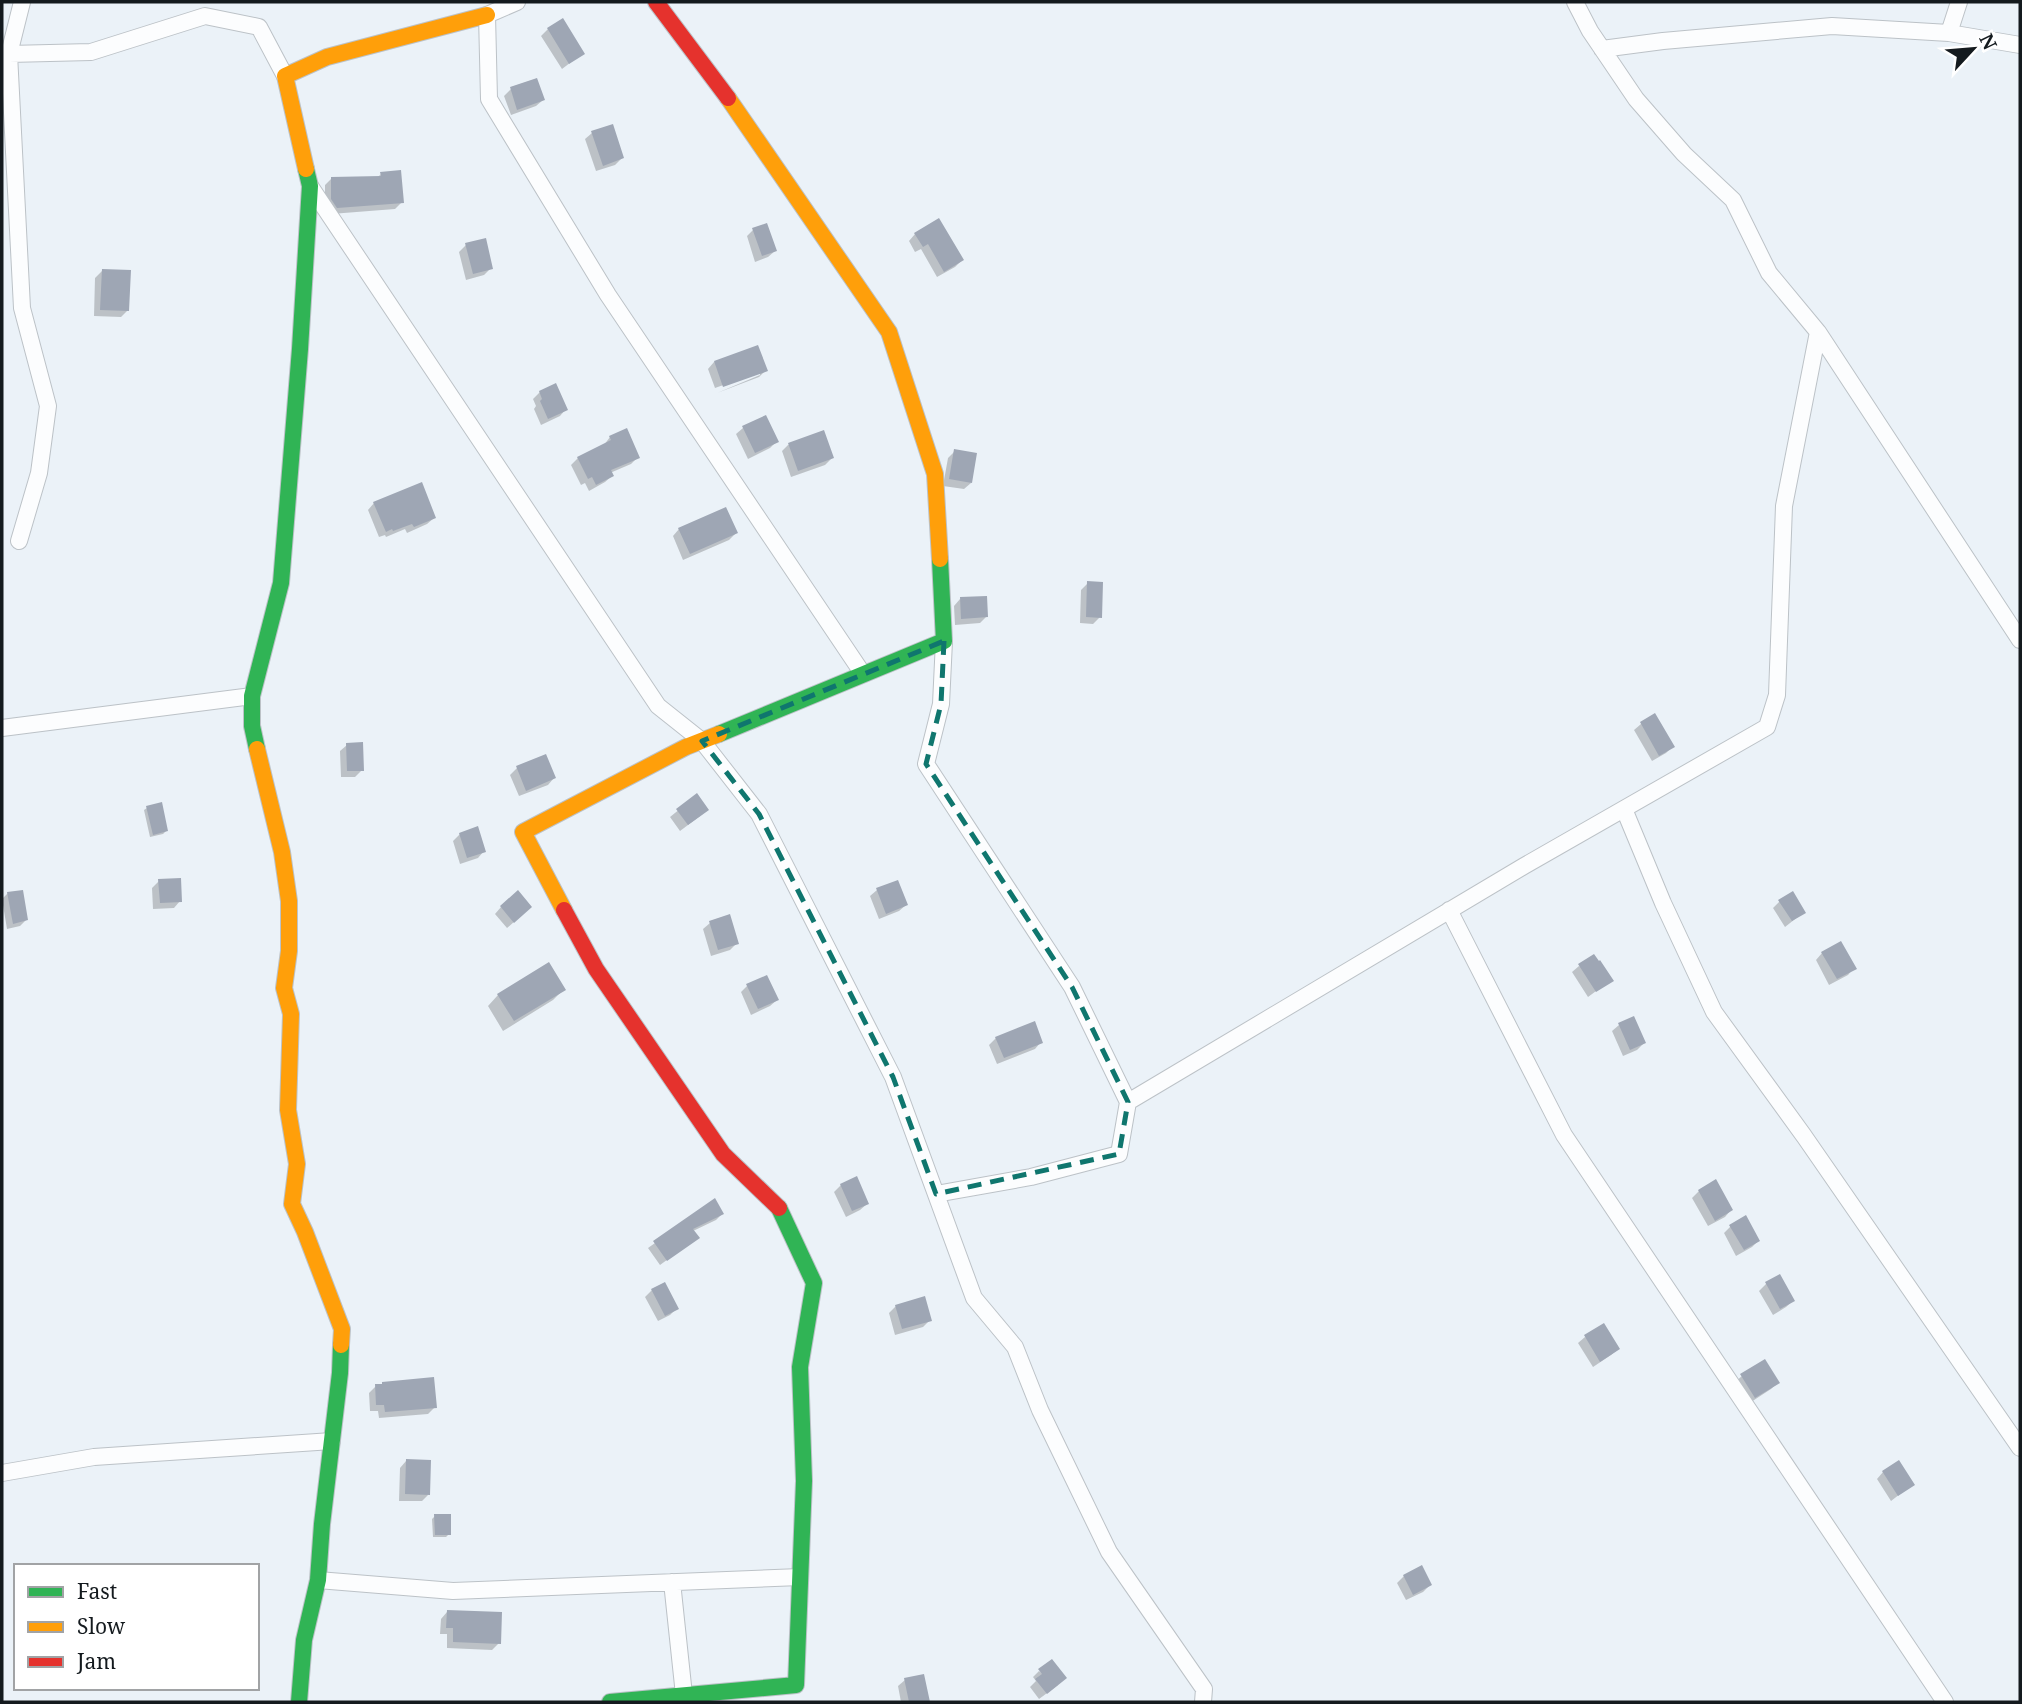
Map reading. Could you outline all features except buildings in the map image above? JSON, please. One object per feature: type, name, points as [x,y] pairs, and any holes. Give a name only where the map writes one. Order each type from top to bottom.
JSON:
[{"type":"street","points":[[19,541],[39,474],[48,406],[22,308],[9,54],[22,2]]},
{"type":"street","points":[[285,75],[327,57],[487,15],[517,2]]},
{"type":"street","points":[[656,2],[749,126],[889,332],[935,474],[944,641],[941,704],[926,764],[1072,987],[1128,1102],[1119,1154],[1031,1177],[936,1194]]},
{"type":"street","points":[[1575,2],[1602,49],[1636,99],[1684,154],[1733,200],[1769,273],[1818,332],[2020,640]]},
{"type":"street","points":[[1949,33],[1959,2]]},
{"type":"street","points":[[487,15],[489,99],[608,295],[863,674]]},
{"type":"street","points":[[9,54],[91,52],[205,16],[259,27],[285,75],[310,186],[281,583],[252,695],[252,726],[282,852],[289,901],[289,951],[284,988],[291,1014],[288,1110],[297,1164],[292,1204],[342,1329],[340,1373],[318,1580],[303,1640],[299,1702]]},
{"type":"street","points":[[1602,49],[1832,26],[1949,33],[2020,45]]},
{"type":"street","points":[[310,186],[658,706],[702,741],[759,814],[893,1077],[974,1298],[1015,1347],[1040,1410],[1109,1552],[1204,1689],[1203,1702]]},
{"type":"street","points":[[1128,1102],[1449,910],[1767,727],[1777,695],[1784,506],[1818,332]]},
{"type":"street","points":[[610,1702],[690,1699],[796,1685],[804,1481],[800,1367],[814,1283],[779,1208],[723,1154],[596,969],[523,832],[674,753],[944,641]]},
{"type":"street","points":[[2,728],[252,695]]},
{"type":"street","points":[[1624,809],[1663,903],[1714,1012],[1804,1136],[2020,1448]]},
{"type":"street","points":[[1449,910],[1564,1135],[1945,1702]]},
{"type":"street","points":[[2,1473],[94,1457],[332,1441]]},
{"type":"street","points":[[318,1580],[453,1591],[800,1577]]},
{"type":"street","points":[[672,1582],[690,1699]]},
{"type":"highlighted area","points":[[944,641],[941,704],[926,764],[1072,987],[1128,1102],[1119,1154],[936,1194],[893,1077],[759,814],[702,741]]},
{"type":"traffic: fast","points":[[257,749],[252,726],[252,696],[281,583],[310,186],[306,169]]},
{"type":"traffic: fast","points":[[719,734],[944,641],[940,559]]},
{"type":"traffic: fast","points":[[610,1702],[796,1685],[804,1481],[800,1367],[814,1283],[779,1208]]},
{"type":"traffic: fast","points":[[299,1702],[304,1640],[318,1580],[341,1345]]},
{"type":"traffic: slow","points":[[306,169],[285,76],[327,57],[487,15]]},
{"type":"traffic: slow","points":[[728,98],[889,332],[935,474],[940,559]]},
{"type":"traffic: slow","points":[[564,910],[523,832],[686,747],[719,734]]},
{"type":"traffic: slow","points":[[257,749],[282,852],[289,901],[289,951],[284,988],[291,1014],[288,1110],[297,1164],[292,1204],[342,1329],[341,1345]]},
{"type":"traffic: jam","points":[[656,2],[728,98]]},
{"type":"traffic: jam","points":[[564,910],[596,969],[723,1154],[779,1208]]}]
